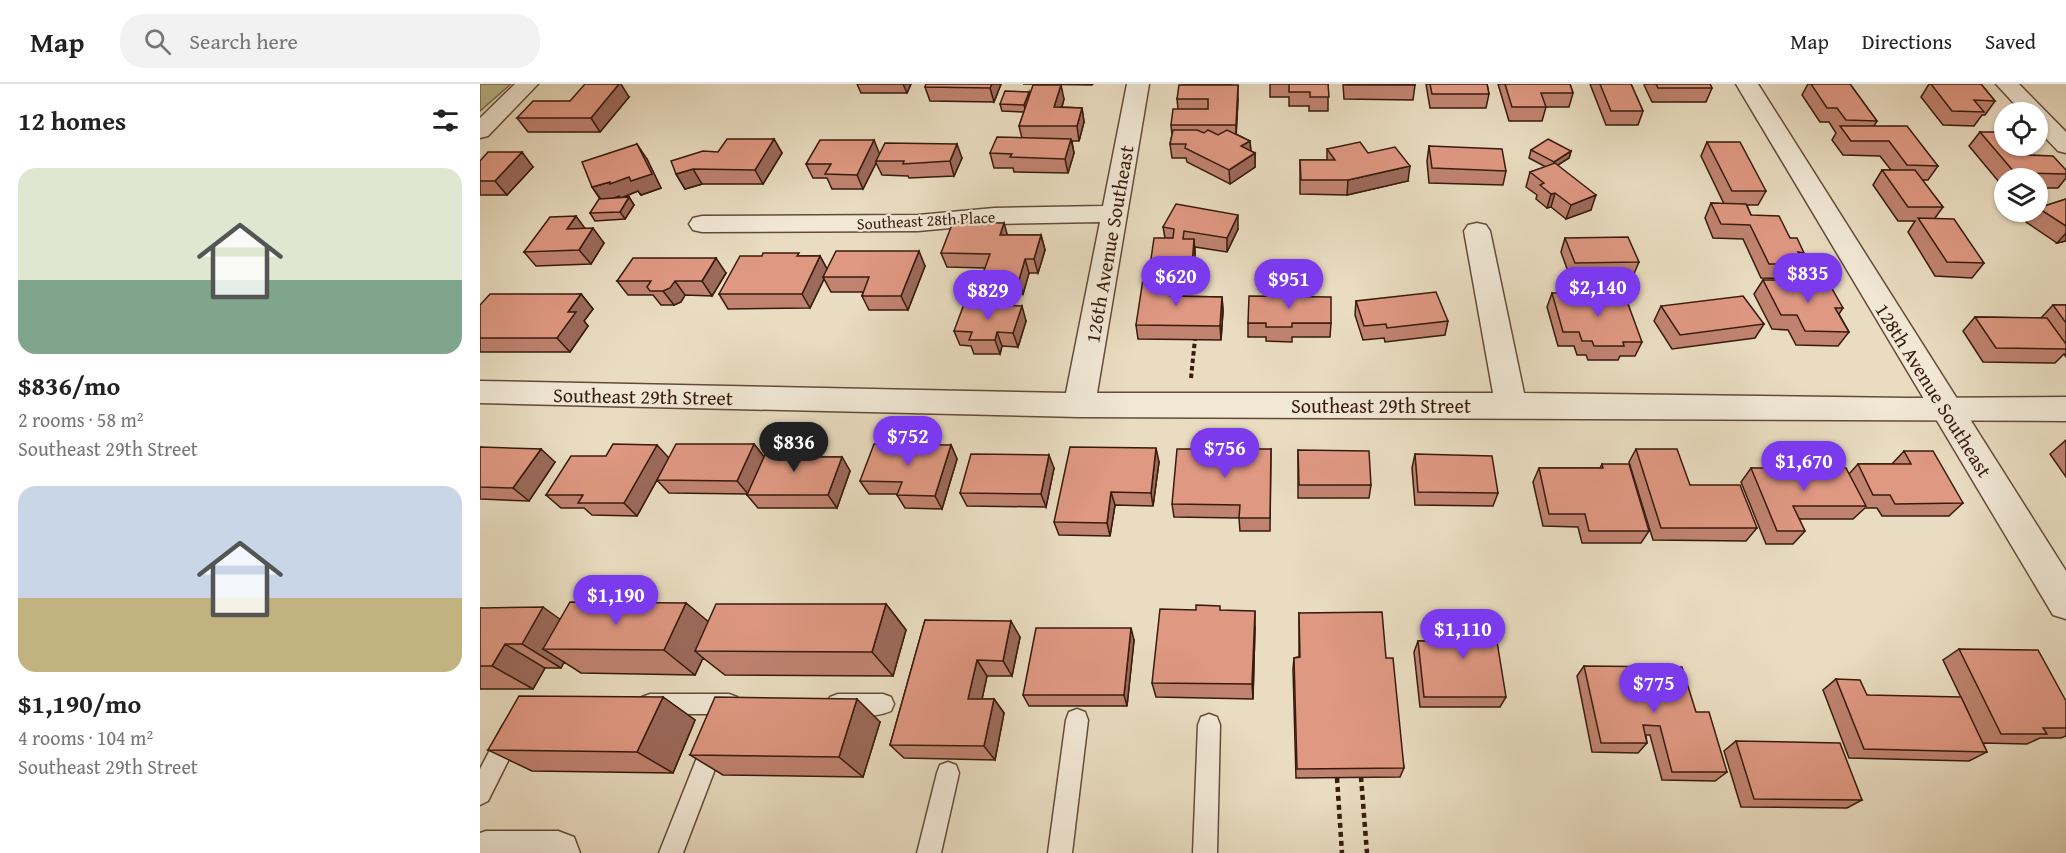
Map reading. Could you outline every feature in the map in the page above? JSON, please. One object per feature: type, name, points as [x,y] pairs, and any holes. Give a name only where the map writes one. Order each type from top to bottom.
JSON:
[{"type":"street","points":[[480,130],[527,84]]},
{"type":"street","name":"126th Avenue Southeast","points":[[1079,405],[1138,84]]},
{"type":"street","name":"128th Avenue Southeast","points":[[1747,84],[2066,603]]},
{"type":"street","points":[[2007,84],[2024,102]]},
{"type":"street","points":[[2048,127],[2066,146]]},
{"type":"street","name":"Southeast 28th Place","points":[[702,224],[918,224],[994,216],[1113,214]]},
{"type":"street","points":[[1477,231],[1511,405]]},
{"type":"street","name":"Southeast 29th Street","points":[[480,392],[1079,405],[2066,409]]},
{"type":"street","points":[[486,853],[503,851],[558,853]]},
{"type":"lane","points":[[624,704],[753,704]]},
{"type":"lane","points":[[671,853],[729,704]]},
{"type":"lane","points":[[812,704],[883,704]]},
{"type":"lane","points":[[483,781],[520,715]]},
{"type":"lane","points":[[1060,853],[1077,720]]},
{"type":"lane","points":[[1205,853],[1209,725]]},
{"type":"lane","points":[[929,853],[948,773]]},
{"type":"path","points":[[1189,405],[1195,339]]},
{"type":"path","points":[[1361,777],[1367,853]]},
{"type":"path","points":[[1337,778],[1342,853]]},
{"type":"green space","points":[[480,84],[511,84],[480,111]]},
{"type":"building","points":[[585,84],[619,84],[591,118],[517,118],[533,101],[570,101]]},
{"type":"building","points":[[926,84],[992,84],[990,88],[925,87]]},
{"type":"building","points":[[1289,84],[1328,84],[1329,97],[1310,97],[1310,92],[1289,92]]},
{"type":"building","points":[[1415,84],[1415,85],[1345,85]]},
{"type":"building","points":[[1430,84],[1487,84],[1489,94],[1432,94]]},
{"type":"building","points":[[1505,84],[1570,84],[1573,93],[1541,93],[1546,107],[1512,107]]},
{"type":"building","points":[[1600,84],[1631,84],[1643,111],[1611,111]]},
{"type":"building","points":[[1656,84],[1710,84],[1712,88],[1658,88]]},
{"type":"building","points":[[1811,84],[1850,84],[1877,121],[1846,120],[1837,108],[1827,108]]},
{"type":"building","points":[[1931,84],[1981,84],[1995,101],[1974,100],[1984,112],[1952,111]]},
{"type":"building","points":[[1033,85],[1061,85],[1054,107],[1082,108],[1077,126],[1019,126]]},
{"type":"building","points":[[1179,85],[1238,85],[1236,125],[1171,125],[1173,109],[1208,109],[1208,99],[1177,99]]},
{"type":"building","points":[[1005,91],[1029,92],[1024,105],[1000,104]]},
{"type":"building","points":[[1840,126],[1907,126],[1938,166],[1907,165],[1889,141],[1851,141]]},
{"type":"building","points":[[1173,130],[1197,130],[1204,133],[1208,130],[1218,135],[1227,130],[1250,141],[1241,146],[1255,153],[1229,170],[1185,148],[1186,144],[1170,144]]},
{"type":"building","points":[[1980,132],[1994,132],[1994,148]]},
{"type":"building","points":[[997,137],[1071,139],[1065,159],[1010,157],[1012,154],[990,153]]},
{"type":"building","points":[[727,139],[774,139],[755,170],[693,169],[676,174],[671,161],[703,151],[718,152]]},
{"type":"building","points":[[1548,139],[1571,151],[1554,162],[1531,150]]},
{"type":"building","points":[[820,140],[874,140],[857,175],[825,174],[831,164],[806,164]]},
{"type":"building","points":[[1360,142],[1368,153],[1395,147],[1410,166],[1348,180],[1301,180],[1300,160],[1335,160],[1327,149]]},
{"type":"building","points":[[1707,142],[1740,142],[1766,191],[1732,191]]},
{"type":"building","points":[[885,143],[957,144],[950,161],[903,164],[904,161],[876,161]]},
{"type":"building","points":[[637,144],[652,174],[631,181],[629,177],[610,184],[610,182],[592,187],[582,162]]},
{"type":"building","points":[[1429,146],[1502,149],[1506,171],[1432,168]]},
{"type":"building","points":[[488,152],[522,152],[495,181],[480,181],[480,161]]},
{"type":"building","points":[[2000,156],[2053,156],[2066,170],[2066,174],[2048,174],[2048,168],[2011,168]]},
{"type":"building","points":[[1555,163],[1596,195],[1571,205],[1555,193],[1551,194],[1540,185],[1544,183],[1530,172]]},
{"type":"building","points":[[1882,170],[1915,170],[1943,207],[1908,207]]},
{"type":"building","points":[[629,197],[620,212],[590,213],[599,199]]},
{"type":"building","points":[[2066,199],[2066,226],[2048,214],[2048,205]]},
{"type":"building","points":[[1711,203],[1746,204],[1751,215],[1779,216],[1790,238],[1797,238],[1804,253],[1798,252],[1804,264],[1769,264],[1750,225],[1721,224]]},
{"type":"building","points":[[1176,204],[1238,215],[1227,238],[1184,231],[1183,239],[1194,239],[1192,266],[1150,266],[1154,238],[1173,238],[1174,229],[1163,227]]},
{"type":"building","points":[[576,216],[567,229],[593,228],[579,250],[524,252],[550,217]]},
{"type":"building","points":[[1918,218],[1954,219],[1984,263],[1947,262]]},
{"type":"building","points":[[953,222],[1004,223],[1000,235],[1041,235],[1034,259],[1025,259],[1019,280],[981,279],[990,254],[941,253]]},
{"type":"building","points":[[1628,237],[1639,262],[1575,263],[1565,238]]},
{"type":"building","points":[[836,251],[919,251],[901,296],[862,296],[869,277],[823,277]]},
{"type":"building","points":[[763,253],[799,253],[797,256],[820,256],[802,294],[719,294],[740,256],[762,256]]},
{"type":"building","points":[[633,258],[716,258],[702,281],[675,281],[670,288],[663,291],[650,291],[647,287],[651,281],[617,281]]},
{"type":"building","points":[[1143,279],[1172,280],[1170,296],[1222,297],[1220,326],[1136,325]]},
{"type":"building","points":[[1763,280],[1827,280],[1843,308],[1835,308],[1849,332],[1805,331],[1797,315],[1781,315]]},
{"type":"building","points":[[1436,292],[1448,321],[1387,328],[1386,324],[1364,326],[1356,301]]},
{"type":"building","points":[[1552,293],[1624,293],[1642,342],[1623,342],[1624,346],[1594,346],[1592,341],[1582,341],[1579,332],[1563,332]]},
{"type":"building","points":[[490,294],[581,294],[568,312],[576,312],[557,338],[480,338],[480,305]]},
{"type":"building","points":[[1249,296],[1331,297],[1331,323],[1292,323],[1292,327],[1266,327],[1266,323],[1248,323]]},
{"type":"building","points":[[1743,296],[1764,324],[1680,335],[1661,306]]},
{"type":"building","points":[[964,304],[1022,306],[1013,333],[997,332],[995,340],[969,340],[972,332],[954,331]]},
{"type":"building","points":[[2053,305],[2066,305],[2066,323]]},
{"type":"building","points":[[1975,317],[2047,318],[2066,344],[2066,349],[1996,348]]},
{"type":"building","points":[[613,444],[657,445],[624,503],[578,503],[583,495],[546,495],[571,456],[606,456]]},
{"type":"building","points":[[676,444],[754,444],[737,481],[657,480]]},
{"type":"building","points":[[874,444],[951,445],[935,496],[897,495],[902,482],[860,481]]},
{"type":"building","points":[[480,447],[541,449],[513,488],[480,487]]},
{"type":"building","points":[[810,447],[806,457],[842,457],[828,495],[747,495],[768,448]]},
{"type":"building","points":[[1070,447],[1156,448],[1151,493],[1111,492],[1107,523],[1054,522]]},
{"type":"building","points":[[1177,449],[1271,449],[1270,518],[1239,518],[1240,505],[1172,504]]},
{"type":"building","points":[[1636,449],[1677,449],[1690,485],[1740,485],[1757,528],[1661,528]]},
{"type":"building","points":[[1298,450],[1369,451],[1371,485],[1299,485]]},
{"type":"building","points":[[1904,451],[1933,451],[1963,503],[1895,504],[1890,495],[1873,495],[1858,464],[1911,464]]},
{"type":"building","points":[[971,454],[1049,455],[1041,494],[960,493]]},
{"type":"building","points":[[1415,454],[1492,456],[1498,493],[1418,492]]},
{"type":"building","points":[[1602,464],[1629,464],[1649,531],[1589,531],[1585,514],[1549,514],[1539,468],[1603,468]]},
{"type":"building","points":[[1751,468],[1846,468],[1866,506],[1793,506],[1805,531],[1777,531]]},
{"type":"building","points":[[570,602],[686,603],[664,650],[543,649]]},
{"type":"building","points":[[716,604],[886,604],[872,652],[695,651]]},
{"type":"building","points":[[1196,605],[1220,606],[1220,610],[1255,611],[1252,684],[1152,683],[1160,609],[1196,610]]},
{"type":"building","points":[[543,607],[522,644],[505,644],[492,666],[480,666],[480,608]]},
{"type":"building","points":[[1382,612],[1386,658],[1393,658],[1404,768],[1297,769],[1294,658],[1300,657],[1299,613]]},
{"type":"building","points":[[1442,616],[1493,617],[1506,697],[1424,697],[1418,641],[1445,641]]},
{"type":"building","points":[[925,620],[1011,621],[1003,661],[977,660],[968,699],[994,699],[984,746],[890,745]]},
{"type":"building","points":[[1036,628],[1131,628],[1124,695],[1023,695]]},
{"type":"building","points":[[1959,649],[2038,650],[2066,701],[2066,728],[2043,728],[2047,734],[2001,734]]},
{"type":"building","points":[[1584,666],[1682,667],[1696,712],[1709,712],[1727,772],[1672,772],[1660,726],[1643,725],[1647,743],[1601,743]]},
{"type":"building","points":[[1836,679],[1860,680],[1867,695],[1961,697],[1987,752],[1864,749]]},
{"type":"building","points":[[519,696],[663,697],[637,752],[488,750]]},
{"type":"building","points":[[715,697],[857,699],[839,757],[690,755]]},
{"type":"building","points":[[1736,741],[1840,743],[1862,800],[1754,799]]}]
